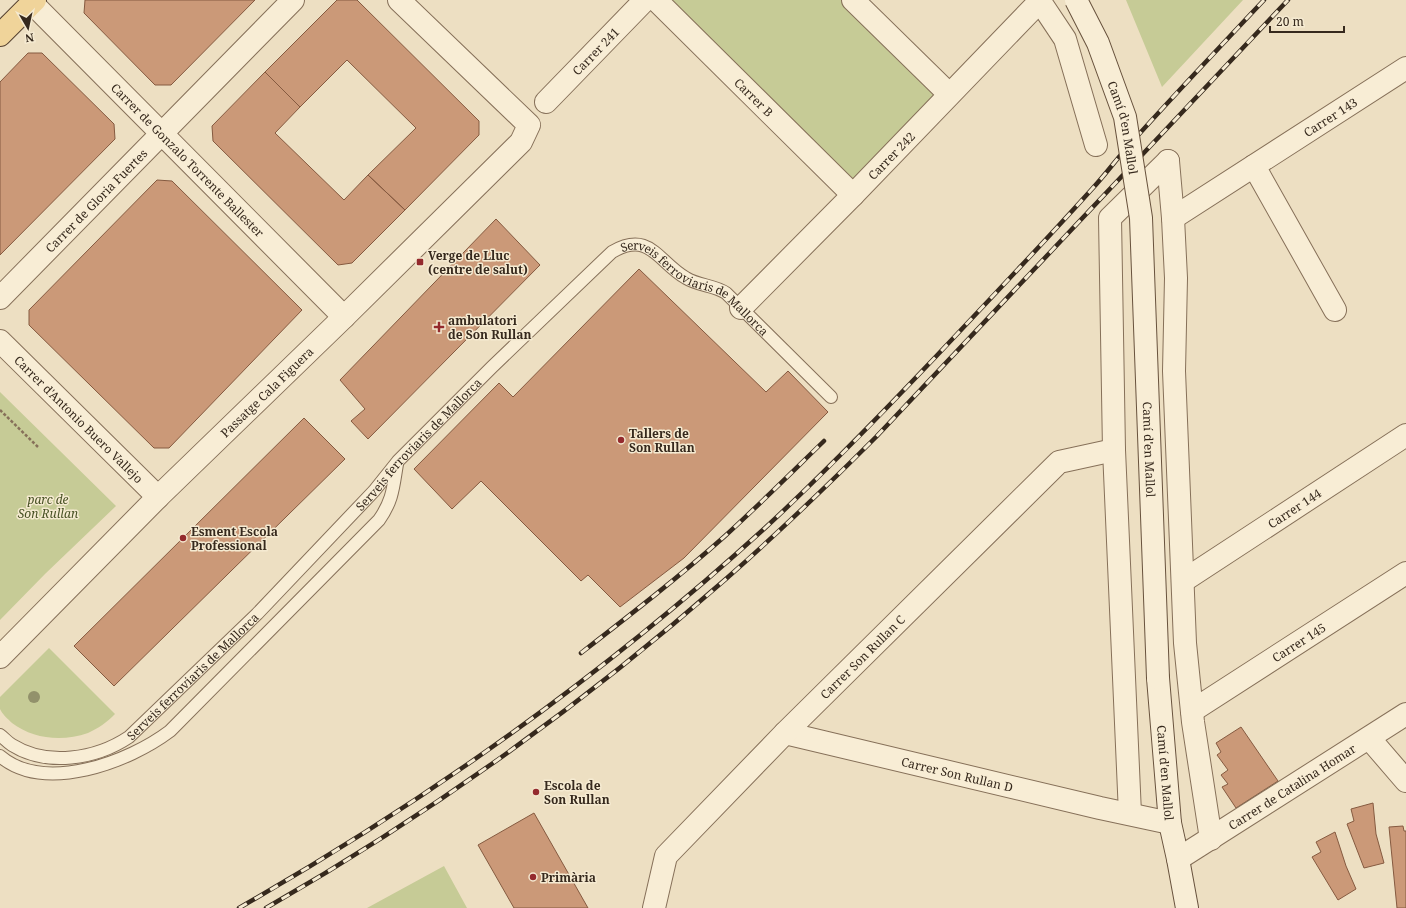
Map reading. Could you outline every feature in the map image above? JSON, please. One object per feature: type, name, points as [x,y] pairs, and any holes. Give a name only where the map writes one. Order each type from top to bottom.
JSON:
[{"type":"main road","points":[[0,35],[32,1]]},
{"type":"street","name":"Carrer de Gloria Fuertes","points":[[0,298],[293,0]]},
{"type":"street","name":"Passatge Cala Figuera","points":[[0,657],[158,497],[344,317],[521,142],[528,125],[399,0]]},
{"type":"street","name":"Carrer 241","points":[[546,102],[645,0]]},
{"type":"street","name":"Carrer B","points":[[656,0],[853,195]]},
{"type":"street","points":[[853,0],[950,94]]},
{"type":"street","name":"Camí d'en Mallol","points":[[1076,0],[1098,43],[1125,117],[1141,218],[1158,678],[1170,823],[1187,908]]},
{"type":"street","name":"Carrer de Gonzalo Torrente Ballester","points":[[32,1],[344,317]]},
{"type":"street","name":"Carrer 242","points":[[741,308],[853,195],[1039,1]]},
{"type":"street","points":[[1039,1],[1065,39],[1096,145]]},
{"type":"street","name":"Carrer 143","points":[[1173,218],[1406,68]]},
{"type":"street","points":[[1130,814],[1114,450],[1110,218],[1168,161],[1176,278],[1174,371],[1185,643],[1192,711],[1211,839]]},
{"type":"street","points":[[1254,166],[1335,310]]},
{"type":"street","name":"Carrer d'Antonio Buero Vallejo","points":[[0,340],[158,497]]},
{"type":"street","name":"Carrer 144","points":[[1183,581],[1406,434]]},
{"type":"street","name":"Carrer Son Rullan C","points":[[654,908],[666,856],[785,733],[1059,462],[1114,450]]},
{"type":"street","name":"Carrer 145","points":[[1192,711],[1406,573]]},
{"type":"street","name":"Carrer de Catalina Homar","points":[[1178,859],[1406,714]]},
{"type":"street","name":"Carrer Son Rullan D","points":[[785,733],[1170,823]]},
{"type":"street","points":[[1369,738],[1406,781]]},
{"type":"lane","name":"Serveis ferroviaris de Mallorca","points":[[0,735],[11,745],[38,756],[50,758],[74,757],[99,752],[120,743],[129,737],[257,614],[374,491],[398,461],[492,367],[612,252],[623,246],[634,244],[645,246],[655,251],[687,279],[720,289],[831,397]]},
{"type":"lane","points":[[0,756],[14,766],[25,770],[38,772],[72,772],[91,769],[112,763],[156,742],[170,731],[379,520],[392,498],[398,461]]},
{"type":"path","points":[[0,410],[40,448]]},
{"type":"green space","points":[[656,0],[853,0],[949,94],[853,195]]},
{"type":"green space","points":[[1126,0],[1243,0],[1162,87]]},
{"type":"green space","name":"parc de Son Rullan","points":[[0,392],[116,506],[45,574],[0,620]]},
{"type":"green space","points":[[49,648],[115,714],[96,729],[78,736],[58,738],[38,736],[29,733],[12,723],[1,711],[0,697]]},
{"type":"green space","points":[[444,866],[467,908],[367,908]]},
{"type":"building","points":[[85,0],[255,0],[171,85],[155,85],[84,13]]},
{"type":"building","points":[[337,0],[357,0],[479,121],[479,135],[405,210],[368,175],[416,128],[347,60],[300,107],[265,72]]},
{"type":"building","points":[[28,53],[42,53],[114,124],[115,139],[0,255],[0,82]]},
{"type":"building","points":[[265,72],[300,107],[275,133],[344,200],[368,175],[405,210],[352,263],[338,265],[213,141],[212,126]]},
{"type":"building","points":[[157,180],[172,181],[302,310],[169,448],[154,448],[29,325],[29,310]]},
{"type":"building","points":[[496,219],[540,265],[368,439],[351,421],[365,409],[340,380]]},
{"type":"building","name":"Tallers de Son Rullan","points":[[639,269],[766,392],[788,371],[828,412],[684,558],[620,607],[588,575],[581,581],[481,481],[452,509],[414,469],[499,383],[513,397]]},
{"type":"building","points":[[304,418],[345,459],[114,686],[74,646]]},
{"type":"building","points":[[1241,727],[1278,781],[1236,808],[1222,787],[1228,784],[1221,775],[1228,770],[1217,755],[1221,752],[1216,743]]},
{"type":"building","points":[[1373,803],[1376,834],[1384,863],[1364,868],[1347,824],[1354,821],[1351,809]]},
{"type":"building","name":"Primària","points":[[534,813],[588,908],[514,908],[478,845]]},
{"type":"building","points":[[1403,826],[1404,831],[1406,831],[1406,908],[1397,908],[1389,827]]},
{"type":"building","points":[[1335,832],[1346,866],[1356,889],[1338,900],[1312,857],[1321,852],[1316,842]]},
{"type":"railway","points":[[239,908],[378,824],[513,732],[642,634],[765,528],[840,456],[889,406],[1059,225],[1148,124],[1264,0]]},
{"type":"railway","points":[[266,908],[387,834],[505,755],[618,669],[727,578],[803,509],[876,437],[1288,0]]},
{"type":"railway","points":[[581,653],[654,596],[708,551],[750,513],[824,441]]},
{"type":"place","name":"Verge de Lluc (centre de salut)","points":[[420,262]]},
{"type":"place","name":"ambulatori de Son Rullan","points":[[439,327]]},
{"type":"place","name":"Tallers de Son Rullan","points":[[621,440]]},
{"type":"place","name":"Esment Escola Professional","points":[[183,538]]},
{"type":"place","name":"Escola de Son Rullan","points":[[536,792]]},
{"type":"place","name":"Primària","points":[[533,877]]}]
